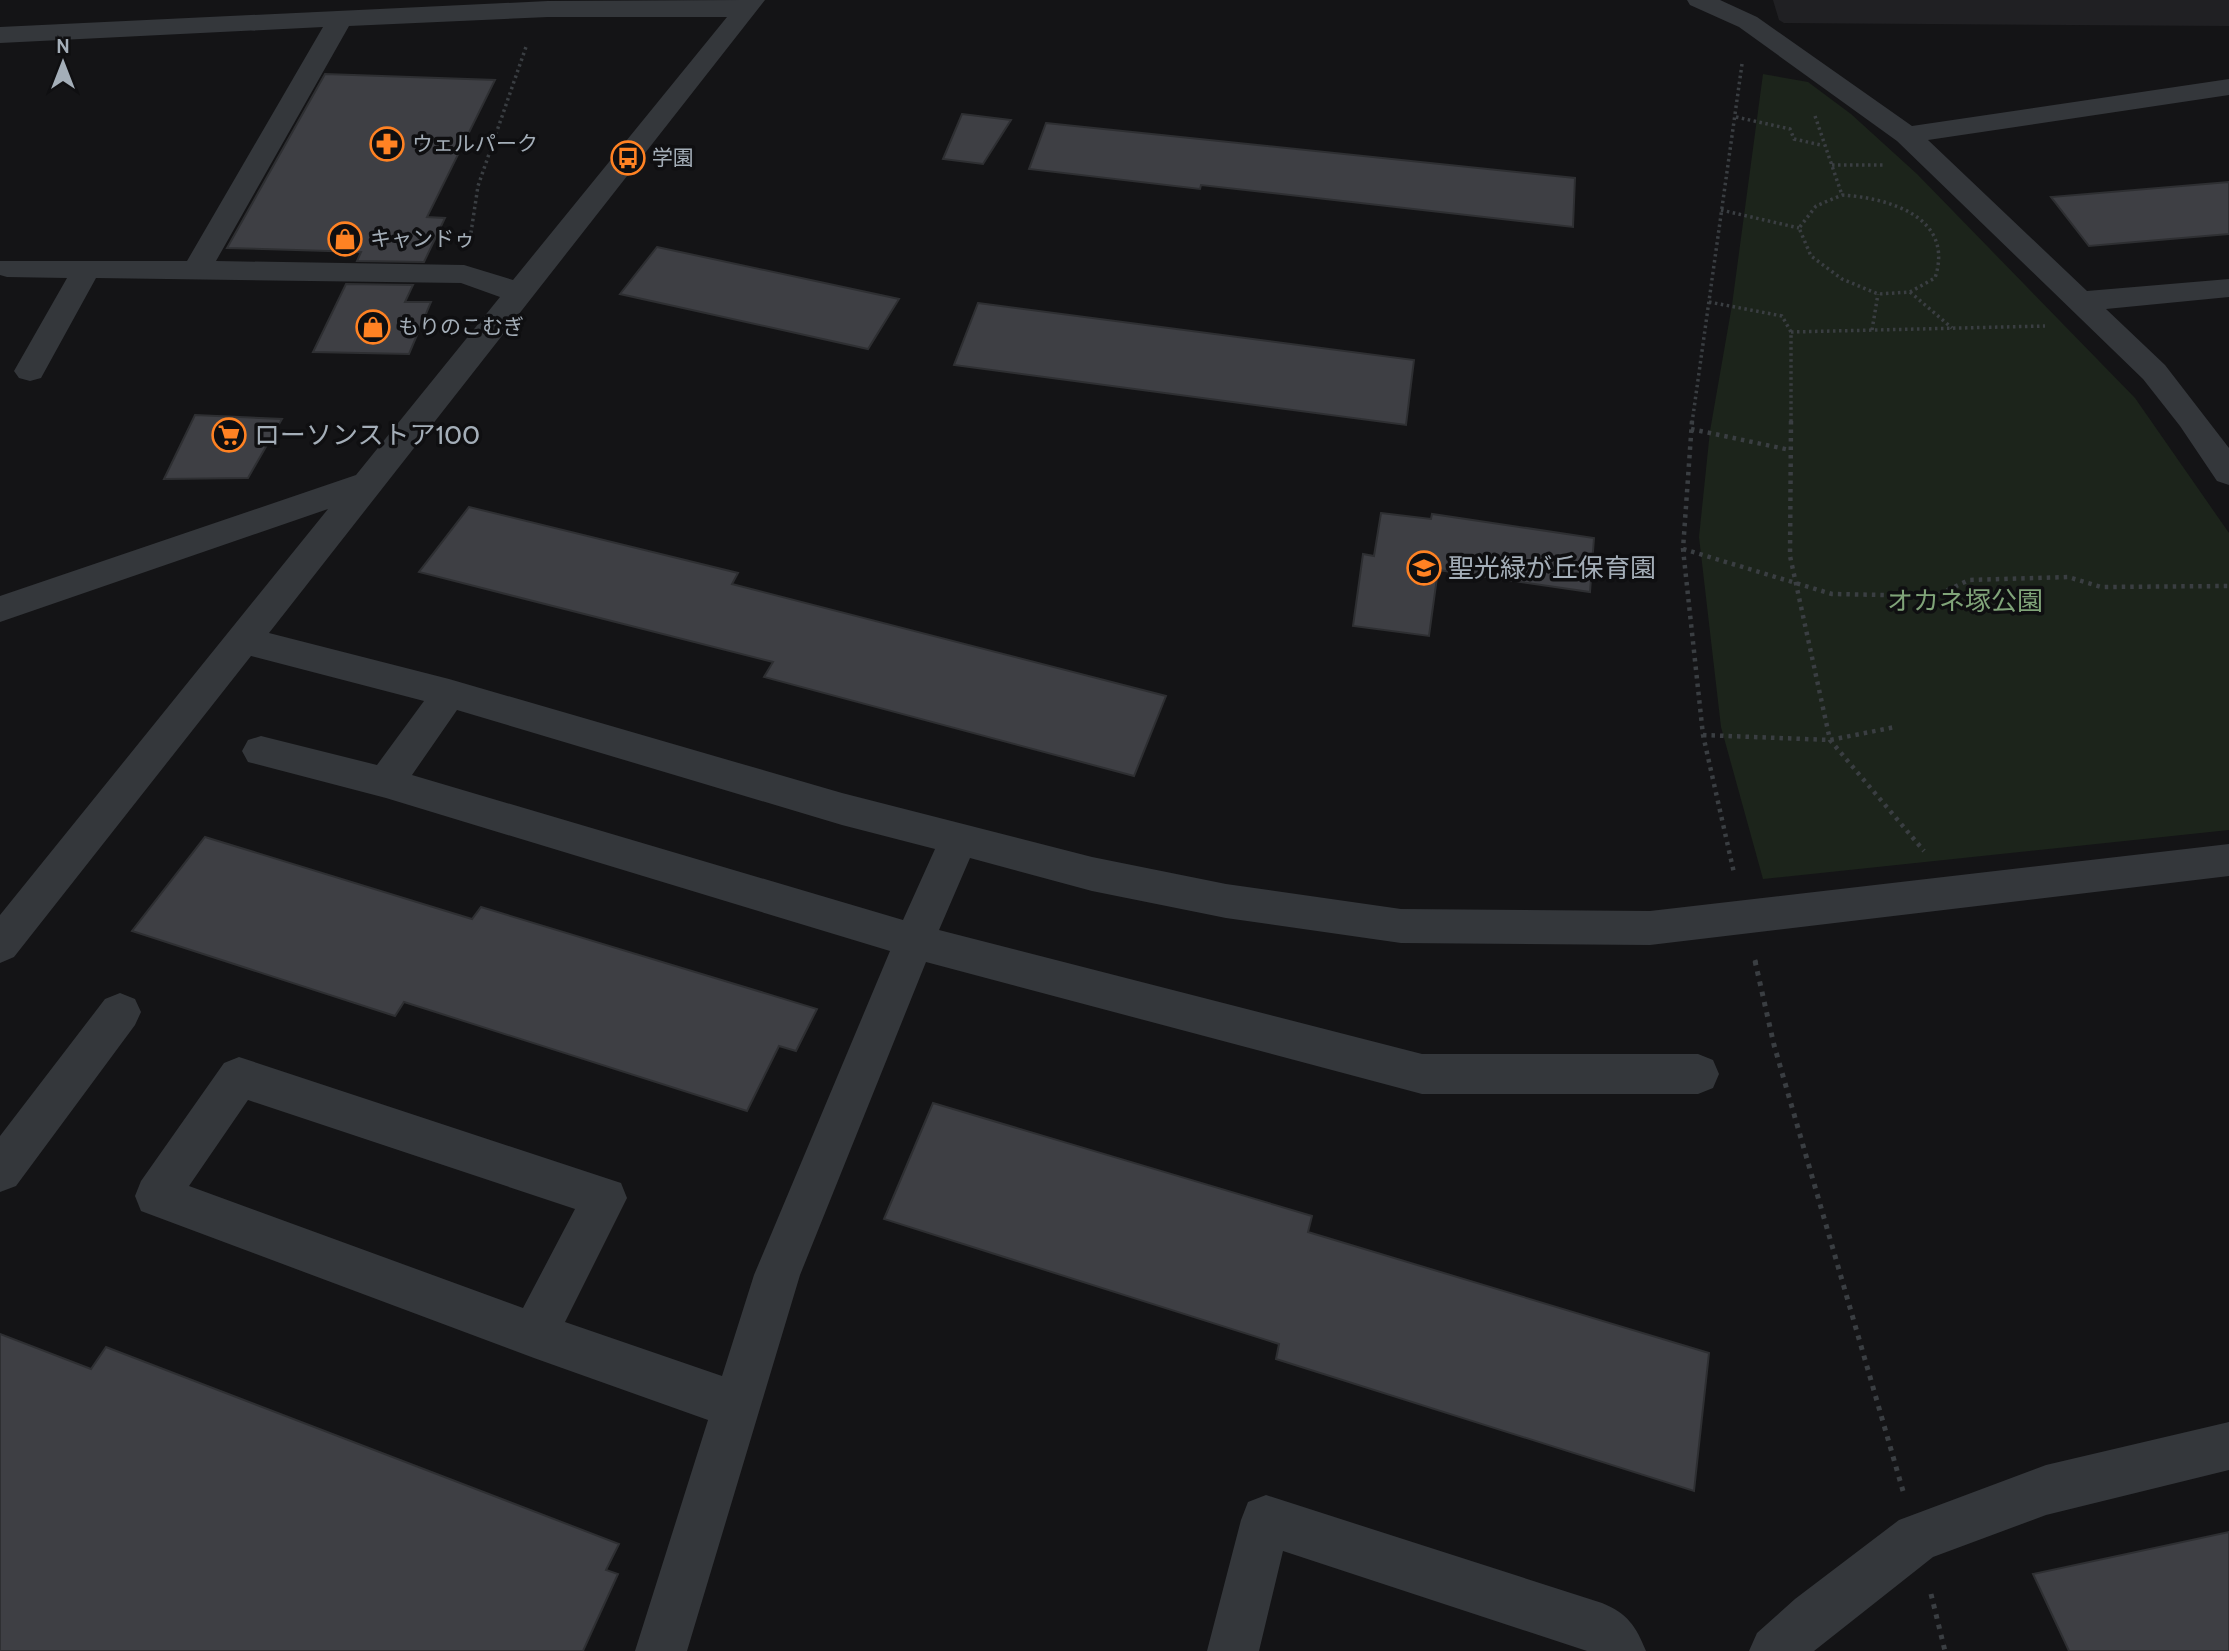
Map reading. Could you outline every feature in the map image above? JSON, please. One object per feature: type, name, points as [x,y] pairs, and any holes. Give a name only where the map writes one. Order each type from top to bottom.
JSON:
[{"type":"street","points":[[1699,0],[1748,22],[1907,135],[2154,372],[2191,418],[2229,474]]},
{"type":"street","points":[[0,35],[547,6],[750,5]]},
{"type":"street","points":[[0,945],[750,5]]},
{"type":"street","points":[[197,269],[340,19]]},
{"type":"street","points":[[1907,135],[2228,88]]},
{"type":"street","points":[[7,268],[464,274],[520,293]]},
{"type":"street","points":[[30,371],[87,269]]},
{"type":"street","points":[[2082,301],[2229,288]]},
{"type":"street","points":[[0,609],[368,483]]},
{"type":"street","points":[[241,640],[449,693],[842,809],[1092,874],[1226,901],[1401,926],[1650,928],[2229,860]]},
{"type":"street","points":[[386,783],[449,693]]},
{"type":"street","points":[[261,751],[386,783],[914,941],[1422,1074],[1698,1074]]},
{"type":"street","points":[[661,1651],[777,1275],[958,839]]},
{"type":"street","points":[[0,1171],[120,1012]]},
{"type":"street","points":[[534,1335],[605,1198],[239,1077],[157,1196],[534,1335],[738,1406]]},
{"type":"street","points":[[1775,1651],[1813,1617],[1917,1538],[2046,1490],[2229,1446]]},
{"type":"street","points":[[1233,1651],[1266,1520],[1602,1629],[1620,1651]]},
{"type":"path","points":[[464,274],[478,186],[547,6]]},
{"type":"path","points":[[1748,22],[1691,429],[1683,550],[1703,735],[1774,1045],[1917,1538]]},
{"type":"path","points":[[1814,107],[1821,145],[1832,165],[1842,195]]},
{"type":"path","points":[[1736,117],[1790,129],[1794,139],[1821,145]]},
{"type":"path","points":[[1832,165],[1895,165]]},
{"type":"path","points":[[1842,195],[1882,199],[1908,211],[1933,233],[1940,258],[1935,278],[1910,292],[1878,294],[1842,279],[1811,256],[1799,228],[1808,211],[1820,200],[1842,195]]},
{"type":"path","points":[[1721,210],[1799,228]]},
{"type":"path","points":[[1910,292],[1952,328]]},
{"type":"path","points":[[1872,330],[1878,294]]},
{"type":"path","points":[[1709,302],[1782,316],[1791,332],[1790,556],[1830,740],[1925,852]]},
{"type":"path","points":[[1791,332],[2050,325]]},
{"type":"path","points":[[1691,429],[1790,450]]},
{"type":"path","points":[[1683,550],[1796,581],[1832,594],[1934,596],[1969,580],[2068,577],[2101,587],[2229,586]]},
{"type":"path","points":[[1703,735],[1830,740],[1895,727]]},
{"type":"shaded area","points":[[1773,0],[2229,0],[2229,26],[1784,23],[1779,20]]},
{"type":"green space","name":"オカネ塚公園","points":[[1763,74],[1808,82],[1851,114],[1917,174],[2135,398],[2229,533],[2229,830],[1763,879],[1721,727],[1699,537],[1710,431],[1732,305]]},
{"type":"building","points":[[325,74],[495,80],[427,217],[445,218],[424,262],[357,261],[361,252],[227,248]]},
{"type":"building","points":[[962,114],[1011,120],[983,164],[943,159]]},
{"type":"building","points":[[1046,123],[1575,178],[1573,227],[1201,185],[1200,189],[1029,169]]},
{"type":"building","points":[[2229,182],[2229,234],[2089,246],[2051,197]]},
{"type":"building","points":[[657,247],[899,299],[868,349],[620,294]]},
{"type":"building","name":"もりのこむぎ","points":[[346,284],[413,285],[405,302],[431,302],[409,354],[313,352]]},
{"type":"building","points":[[978,303],[1414,360],[1406,425],[954,365]]},
{"type":"building","name":"ローソンストア100","points":[[195,415],[282,419],[248,478],[164,479]]},
{"type":"building","points":[[469,507],[738,573],[732,584],[1166,696],[1134,776],[764,677],[773,662],[419,572]]},
{"type":"building","points":[[1381,513],[1431,519],[1432,514],[1594,538],[1590,592],[1438,570],[1429,636],[1353,626],[1363,554],[1374,556]]},
{"type":"building","points":[[205,837],[472,919],[481,907],[817,1009],[796,1051],[779,1046],[747,1111],[404,1002],[395,1016],[132,931]]},
{"type":"building","points":[[933,1103],[1312,1216],[1308,1232],[1709,1353],[1694,1491],[1276,1359],[1279,1344],[884,1219]]},
{"type":"building","points":[[0,1334],[91,1369],[106,1347],[619,1544],[606,1570],[618,1574],[583,1651],[0,1651]]},
{"type":"building","points":[[2229,1532],[2229,1651],[2069,1651],[2033,1574]]},
{"type":"place","name":"ウェルパーク","points":[[387,144]]},
{"type":"place","name":"学園","points":[[628,158]]},
{"type":"place","name":"キャンドゥ","points":[[345,239]]},
{"type":"place","name":"もりのこむぎ","points":[[373,327]]},
{"type":"place","name":"ローソンストア100","points":[[229,435]]},
{"type":"place","name":"聖光緑が丘保育園","points":[[1424,568]]}]
